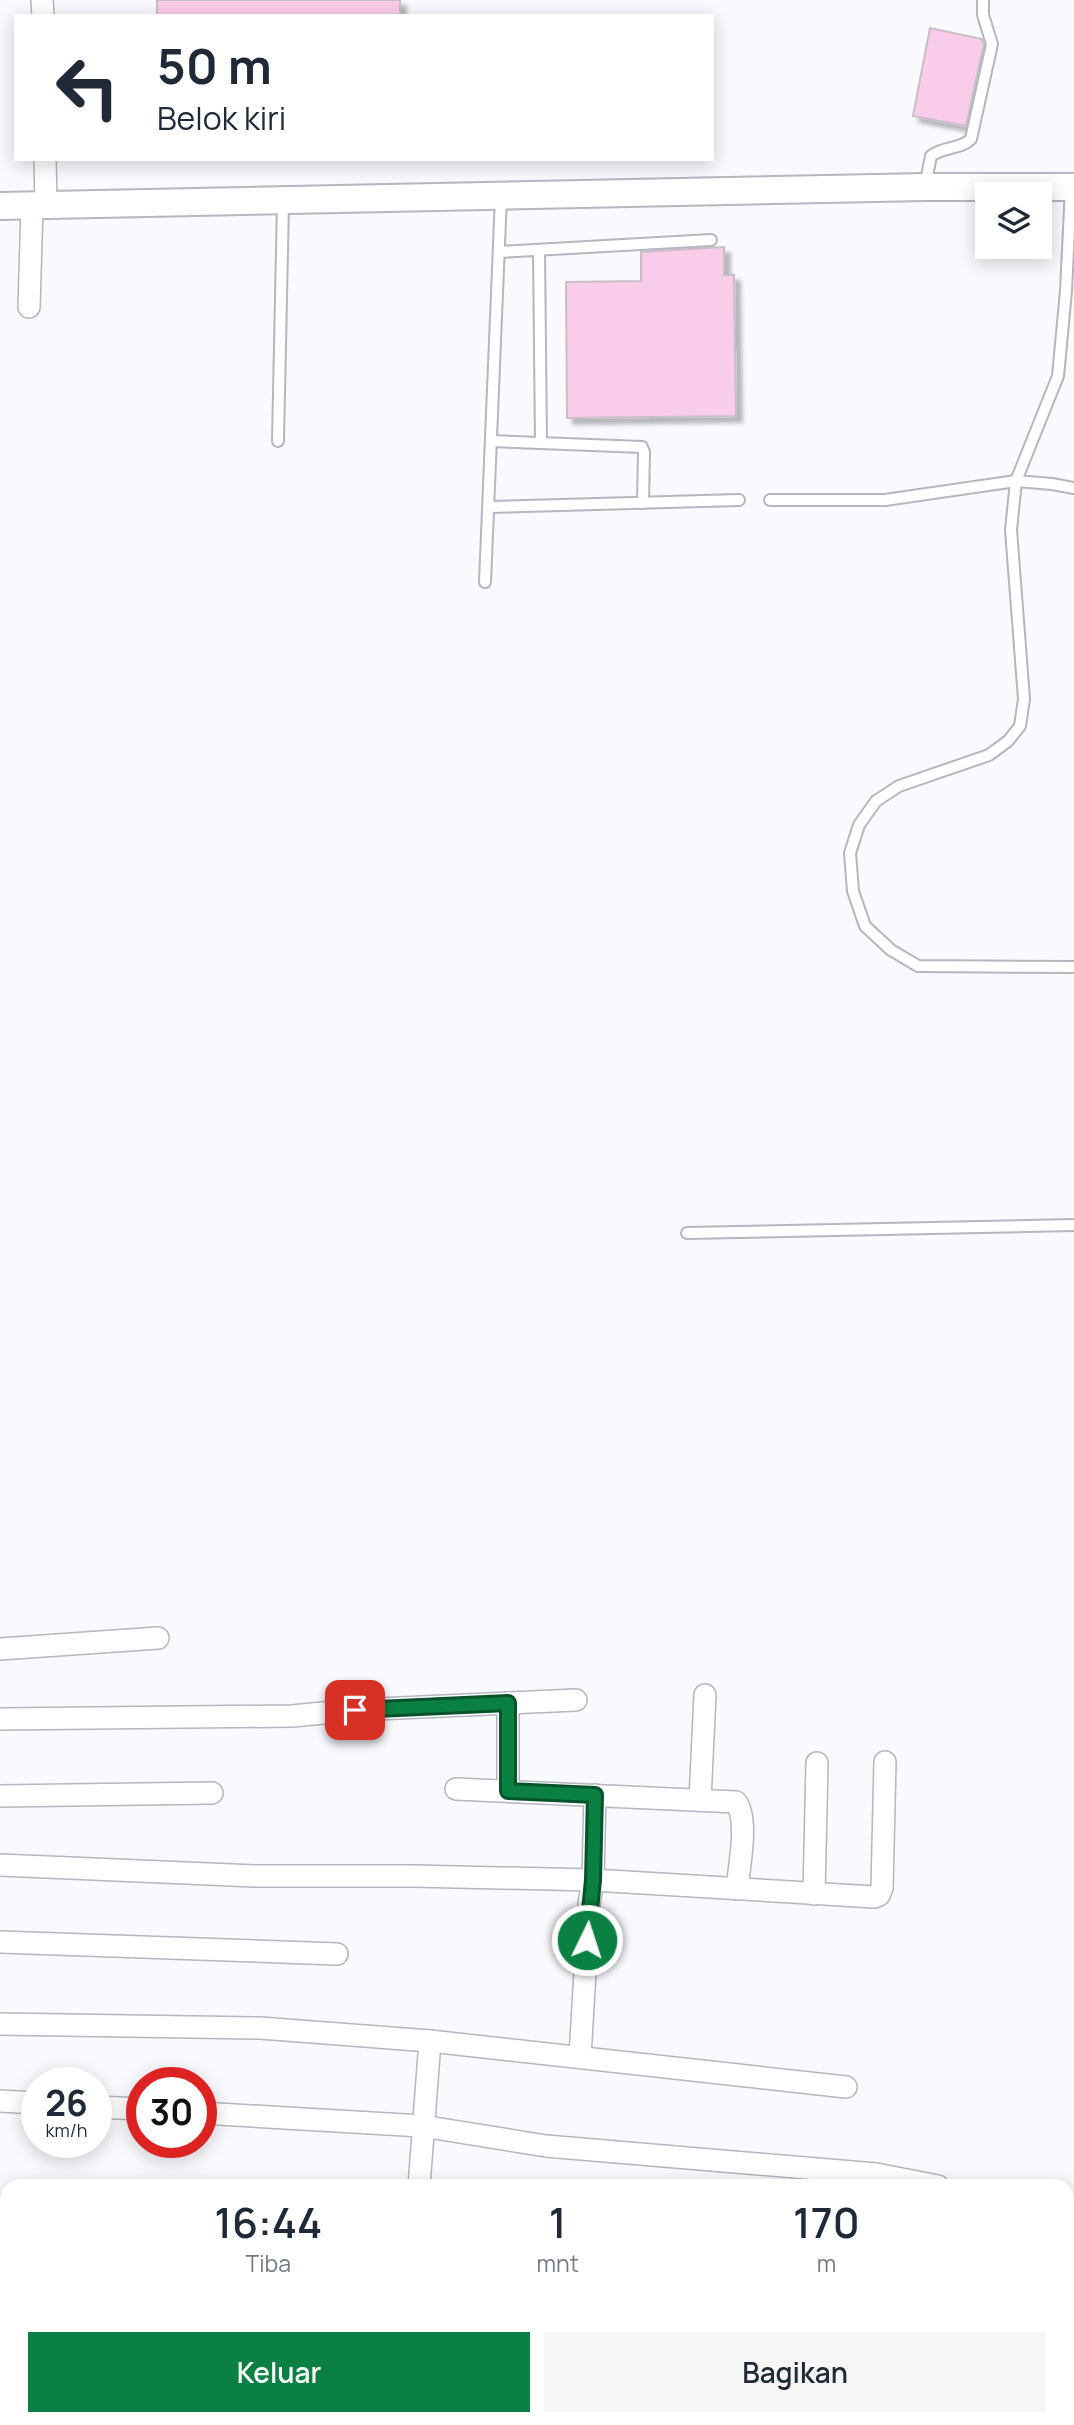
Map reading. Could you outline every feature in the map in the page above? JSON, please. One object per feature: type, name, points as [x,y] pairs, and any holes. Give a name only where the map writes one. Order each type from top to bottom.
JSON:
[{"type":"street","points":[[29,307],[45,161]]},
{"type":"street","points":[[0,206],[925,187],[1072,187]]},
{"type":"street","points":[[0,1649],[158,1638]]},
{"type":"street","points":[[700,1800],[705,1695]]},
{"type":"street","points":[[0,1719],[292,1716],[355,1710],[576,1700]]},
{"type":"street","points":[[508,1703],[508,1791]]},
{"type":"street","points":[[0,1865],[255,1876],[593,1880],[874,1897],[879,1895],[882,1888],[885,1762]]},
{"type":"street","points":[[814,1894],[817,1763]]},
{"type":"street","points":[[456,1789],[736,1802],[743,1821],[737,1889]]},
{"type":"street","points":[[0,1797],[212,1793]]},
{"type":"street","points":[[580,2057],[589,1904],[593,1880],[595,1795]]},
{"type":"street","points":[[0,1942],[337,1954]]},
{"type":"street","points":[[0,2024],[260,2028],[430,2041],[846,2087]]},
{"type":"street","points":[[419,2179],[430,2041]]},
{"type":"street","points":[[0,2101],[21,2102]]},
{"type":"street","points":[[217,2114],[422,2126],[546,2146],[865,2179]]},
{"type":"lane","points":[[925,187],[931,156],[963,146],[971,139],[992,44],[983,15],[982,0]]},
{"type":"lane","points":[[1072,187],[1058,376],[1016,481],[1011,530],[1024,699],[1020,726],[1008,741],[989,755],[899,786],[876,801],[859,825],[850,853],[853,891],[864,926],[891,950],[918,966],[1074,967]]},
{"type":"lane","points":[[485,582],[501,197]]},
{"type":"lane","points":[[278,441],[283,199]]},
{"type":"lane","points":[[499,252],[711,240]]},
{"type":"lane","points":[[539,250],[541,442]]},
{"type":"lane","points":[[491,441],[642,447],[643,503]]},
{"type":"lane","points":[[770,500],[885,500],[1016,481],[1074,488]]},
{"type":"lane","points":[[489,507],[738,500]]},
{"type":"lane","points":[[687,1233],[1074,1225]]},
{"type":"building","points":[[157,0],[400,0],[400,14],[157,14]]},
{"type":"building","points":[[930,28],[982,39],[984,44],[966,126],[913,116]]},
{"type":"building","points":[[724,247],[724,275],[734,275],[736,416],[567,418],[566,282],[641,281],[641,252]]},
{"type":"route","points":[[355,1710],[508,1703],[508,1791],[595,1795],[593,1880],[587,1940]]}]
